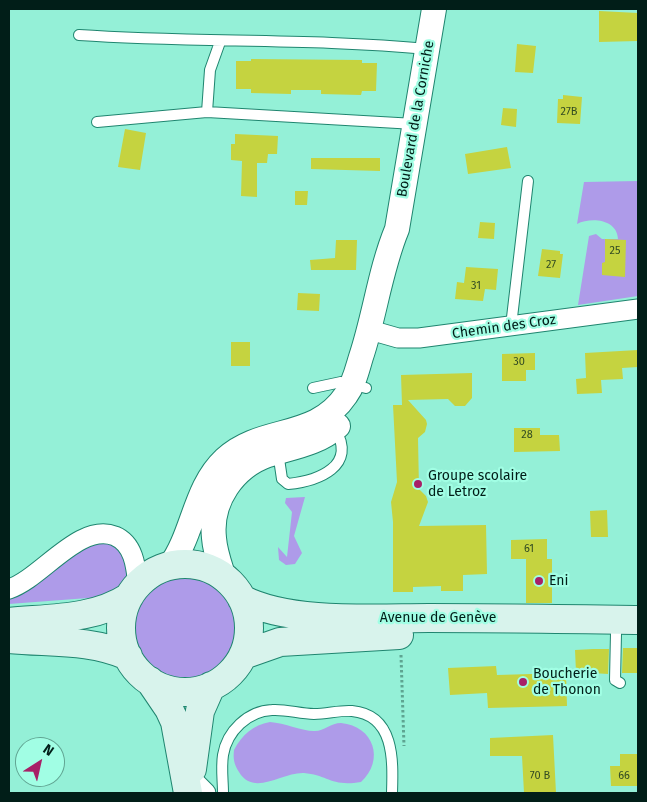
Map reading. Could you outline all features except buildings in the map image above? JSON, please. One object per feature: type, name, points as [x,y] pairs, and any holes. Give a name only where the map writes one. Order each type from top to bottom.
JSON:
[{"type":"main road","points":[[9,622],[90,614],[111,608],[134,591],[149,575],[170,566],[181,565],[204,568],[224,578],[242,599],[246,610],[248,633],[243,655],[233,670],[211,686],[196,691],[180,692],[160,687],[150,682],[141,674],[128,656],[121,626],[134,591]]},
{"type":"main road","name":"Avenue de Genève","points":[[242,599],[268,611],[300,615],[631,628]]},
{"type":"main road","name":"Avenue de Genève","points":[[243,655],[274,643],[305,640],[631,628]]},
{"type":"main road","points":[[9,639],[100,645],[128,656]]},
{"type":"main road","points":[[150,682],[175,722],[194,789]]},
{"type":"main road","points":[[194,789],[200,711],[211,686]]},
{"type":"street","name":"Boulevard de la Corniche","points":[[170,566],[183,544],[201,494],[214,470],[226,458],[244,446],[306,445],[330,423],[356,407],[359,386],[377,333],[388,254],[397,229],[434,9]]},
{"type":"street","name":"Chemin des Croz","points":[[377,333],[420,338],[638,310]]},
{"type":"street","name":"Boulevard de la Corniche","points":[[224,578],[214,537],[214,517],[220,499],[230,482],[244,468],[277,444]]},
{"type":"street","points":[[9,589],[25,581],[82,539],[102,533],[118,538],[127,546],[133,558],[134,591]]},
{"type":"lane","points":[[79,36],[220,42],[390,45],[428,49]]},
{"type":"lane","points":[[207,112],[210,70],[220,42]]},
{"type":"lane","points":[[97,122],[207,112],[415,124]]},
{"type":"lane","points":[[511,326],[528,182]]},
{"type":"lane","points":[[313,388],[335,383],[359,386]]},
{"type":"lane","points":[[277,444],[281,475],[284,482],[292,483],[328,473],[336,467],[340,456],[340,441],[330,423]]},
{"type":"lane","points":[[620,683],[615,680],[631,628]]},
{"type":"lane","points":[[223,793],[223,753],[230,735],[252,715],[270,710],[313,714],[355,712],[370,717],[382,727],[390,741],[393,760],[392,793]]},
{"type":"path","points":[[394,652],[401,652],[404,748]]},
{"type":"shaded area","points":[[638,181],[638,296],[578,305],[589,236],[596,234],[602,239],[618,239],[617,232],[613,227],[602,221],[596,220],[577,224],[584,182]]},
{"type":"shaded area","points":[[305,497],[294,536],[302,553],[295,564],[286,565],[279,560],[278,547],[287,557],[292,512],[285,503],[286,498]]},
{"type":"shaded area","points":[[95,538],[123,549],[128,570],[127,577],[125,583],[114,593],[97,605],[88,598],[9,604],[9,595]]},
{"type":"shaded area","points":[[185,577],[205,581],[222,592],[233,609],[237,629],[233,649],[222,666],[205,677],[185,681],[165,677],[148,666],[137,649],[133,629],[137,609],[148,592],[165,581]]},
{"type":"shaded area","points":[[270,722],[311,731],[318,731],[337,723],[352,725],[368,737],[374,754],[373,764],[361,782],[336,782],[304,773],[269,782],[252,783],[239,772],[235,764],[234,750],[249,732],[264,723]]},
{"type":"place","name":"Groupe scolaire de Letroz","points":[[418,484]]},
{"type":"place","name":"Eni","points":[[539,581]]},
{"type":"place","name":"Boucherie de Thonon","points":[[523,682]]}]
